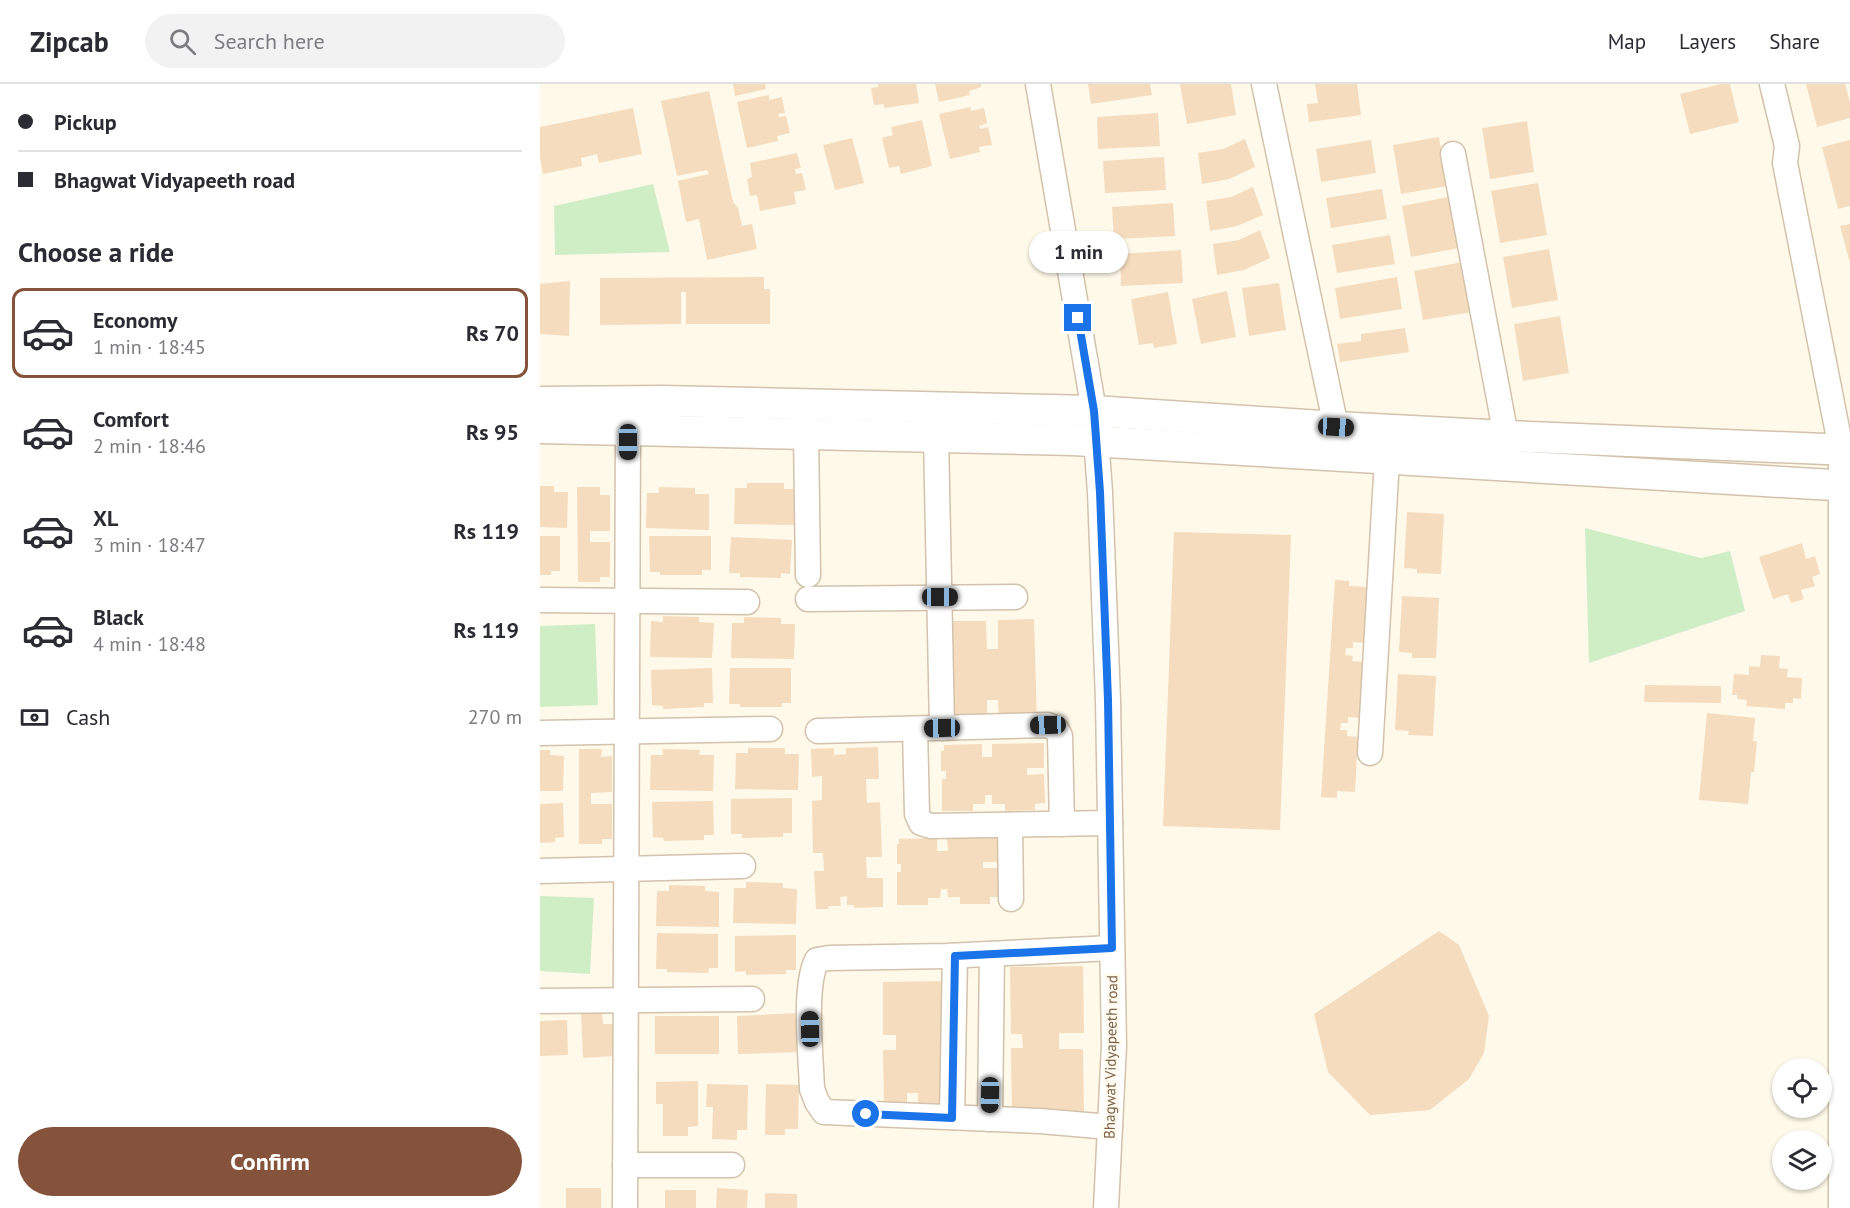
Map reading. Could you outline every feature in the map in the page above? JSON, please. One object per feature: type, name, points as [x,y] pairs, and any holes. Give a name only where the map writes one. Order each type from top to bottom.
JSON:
[{"type":"street","name":"Bhagwat Vidyapeeth road","points":[[1038,84],[1094,411],[1096,441],[1108,700],[1114,1045],[1106,1208]]},
{"type":"street","points":[[1264,84],[1336,427]]},
{"type":"street","points":[[1772,84],[1786,146],[1785,163],[1845,450],[1841,1208]]},
{"type":"street","points":[[1453,154],[1506,436]]},
{"type":"street","points":[[540,402],[663,401],[1094,411],[1506,436],[1845,450]]},
{"type":"street","points":[[540,429],[1096,441],[1845,486]]},
{"type":"street","points":[[625,1208],[628,430]]},
{"type":"street","points":[[806,434],[808,575]]},
{"type":"street","points":[[936,437],[942,728]]},
{"type":"street","points":[[1370,753],[1387,459]]},
{"type":"street","points":[[808,599],[1015,597]]},
{"type":"street","points":[[540,600],[747,602]]},
{"type":"street","points":[[818,731],[1048,725],[1057,730],[1060,736],[1062,824]]},
{"type":"street","points":[[540,733],[770,729]]},
{"type":"street","points":[[915,729],[917,814],[921,823],[931,826],[1110,823]]},
{"type":"street","points":[[1010,825],[1011,899]]},
{"type":"street","points":[[540,871],[743,866]]},
{"type":"street","points":[[1110,1127],[824,1112],[812,1089],[809,990],[812,970],[817,960],[1112,948]]},
{"type":"street","points":[[990,1119],[992,954]]},
{"type":"street","points":[[952,1118],[955,956]]},
{"type":"street","points":[[540,1001],[752,999]]},
{"type":"street","points":[[625,1165],[732,1165]]},
{"type":"green space","points":[[653,184],[670,252],[555,255],[554,206]]},
{"type":"green space","points":[[1585,528],[1701,558],[1730,551],[1745,611],[1589,663]]},
{"type":"green space","points":[[595,624],[598,705],[540,707],[540,626]]},
{"type":"green space","points":[[540,896],[594,898],[590,974],[540,971]]},
{"type":"building","points":[[733,84],[765,84],[766,89],[735,96]]},
{"type":"building","points":[[878,84],[916,84],[919,103],[884,108],[884,104],[874,105],[871,88],[878,87]]},
{"type":"building","points":[[935,84],[981,84],[981,87],[969,91],[970,95],[939,102]]},
{"type":"building","points":[[1088,84],[1150,84],[1152,95],[1091,104]]},
{"type":"building","points":[[1180,84],[1231,84],[1236,115],[1187,124]]},
{"type":"building","points":[[1315,84],[1357,84],[1361,115],[1309,122],[1307,104],[1318,103]]},
{"type":"building","points":[[1730,84],[1739,122],[1690,134],[1680,94]]},
{"type":"building","points":[[1806,84],[1845,84],[1850,102],[1850,118],[1817,127]]},
{"type":"building","points":[[709,91],[733,202],[738,208],[742,226],[752,224],[757,249],[707,260],[699,219],[686,222],[678,181],[709,174],[707,170],[677,176],[661,101]]},
{"type":"building","points":[[769,95],[769,100],[782,97],[785,113],[778,114],[779,117],[786,116],[790,133],[777,136],[778,141],[747,148],[737,102]]},
{"type":"building","points":[[971,107],[971,111],[984,108],[987,123],[979,126],[980,129],[988,127],[992,145],[979,147],[980,152],[950,159],[939,114]]},
{"type":"building","points":[[633,108],[642,154],[599,163],[597,154],[581,158],[582,166],[543,174],[540,157],[540,127]]},
{"type":"building","points":[[1158,113],[1160,146],[1098,149],[1097,117]]},
{"type":"building","points":[[922,120],[932,166],[901,174],[899,166],[889,168],[882,138],[893,135],[891,127]]},
{"type":"building","points":[[1527,121],[1534,172],[1490,179],[1482,128]]},
{"type":"building","points":[[1439,137],[1447,186],[1401,194],[1393,145]]},
{"type":"building","points":[[852,138],[864,183],[835,190],[823,145]]},
{"type":"building","points":[[1245,139],[1255,167],[1229,179],[1202,184],[1198,153],[1223,149]]},
{"type":"building","points":[[1371,140],[1376,173],[1321,182],[1316,149]]},
{"type":"building","points":[[1850,140],[1850,206],[1838,209],[1822,147]]},
{"type":"building","points":[[797,153],[801,168],[795,169],[796,174],[802,173],[806,190],[794,192],[796,204],[760,211],[757,195],[750,196],[747,179],[752,177],[750,163]]},
{"type":"building","points":[[1164,157],[1166,190],[1105,193],[1103,161]]},
{"type":"building","points":[[1538,183],[1547,235],[1500,243],[1491,191]]},
{"type":"building","points":[[1253,187],[1263,215],[1237,226],[1210,231],[1206,201],[1231,197]]},
{"type":"building","points":[[1382,189],[1387,219],[1331,228],[1326,198]]},
{"type":"building","points":[[1449,197],[1459,248],[1411,257],[1402,206]]},
{"type":"building","points":[[1173,203],[1175,236],[1114,239],[1112,207]]},
{"type":"building","points":[[1850,224],[1850,260],[1849,260],[1840,226]]},
{"type":"building","points":[[1260,230],[1270,258],[1244,270],[1217,275],[1213,244],[1239,240]]},
{"type":"building","points":[[1390,235],[1395,264],[1337,273],[1332,245]]},
{"type":"building","points":[[1549,249],[1558,300],[1512,308],[1503,257]]},
{"type":"building","points":[[1181,250],[1183,283],[1121,286],[1120,254]]},
{"type":"building","points":[[1463,262],[1472,312],[1423,320],[1414,271]]},
{"type":"building","points":[[764,277],[764,289],[770,289],[770,324],[686,324],[686,292],[681,292],[681,324],[600,325],[600,278]]},
{"type":"building","points":[[1397,277],[1402,309],[1340,319],[1335,288]]},
{"type":"building","points":[[570,281],[569,336],[540,334],[540,284]]},
{"type":"building","points":[[1279,283],[1286,330],[1249,336],[1242,288]]},
{"type":"building","points":[[1227,291],[1236,337],[1201,344],[1192,299]]},
{"type":"building","points":[[1168,292],[1177,344],[1154,348],[1153,343],[1139,345],[1131,299]]},
{"type":"building","points":[[1560,316],[1569,373],[1523,381],[1514,324]]},
{"type":"building","points":[[1405,328],[1409,352],[1340,362],[1337,344],[1361,341],[1361,334]]},
{"type":"building","points":[[747,483],[784,483],[784,489],[798,489],[797,525],[734,524],[735,488],[747,488]]},
{"type":"building","points":[[540,486],[554,486],[554,492],[568,492],[567,528],[540,527]]},
{"type":"building","points":[[577,487],[600,487],[600,495],[610,495],[610,531],[590,531],[590,542],[610,542],[610,577],[600,577],[600,582],[578,582]]},
{"type":"building","points":[[659,487],[695,488],[695,494],[709,494],[709,530],[646,528],[647,493],[659,493]]},
{"type":"building","points":[[1407,512],[1444,514],[1441,574],[1417,573],[1417,569],[1404,568]]},
{"type":"building","points":[[1174,532],[1291,535],[1280,830],[1163,826]]},
{"type":"building","points":[[540,536],[560,536],[560,571],[551,571],[551,575],[540,575]]},
{"type":"building","points":[[649,536],[711,536],[711,570],[702,570],[702,575],[660,575],[660,572],[650,572]]},
{"type":"building","points":[[731,537],[792,540],[790,574],[781,573],[781,578],[740,577],[740,573],[729,573]]},
{"type":"building","points":[[1802,543],[1806,559],[1815,556],[1820,574],[1812,577],[1815,586],[1801,590],[1804,599],[1791,603],[1788,594],[1773,599],[1759,557]]},
{"type":"building","points":[[1335,580],[1349,581],[1349,586],[1367,587],[1364,643],[1353,642],[1353,648],[1346,648],[1345,655],[1353,656],[1352,661],[1363,662],[1359,718],[1348,717],[1348,723],[1341,723],[1340,730],[1347,730],[1347,736],[1358,737],[1355,792],[1337,791],[1337,798],[1321,797]]},
{"type":"building","points":[[1402,596],[1439,598],[1436,658],[1412,658],[1412,653],[1399,652]]},
{"type":"building","points":[[663,616],[699,617],[699,622],[714,623],[712,658],[650,657],[651,621],[663,622]]},
{"type":"building","points":[[744,617],[781,618],[781,624],[795,624],[794,659],[731,658],[732,623],[744,623]]},
{"type":"building","points":[[1034,619],[1037,724],[999,725],[998,700],[987,700],[987,725],[950,726],[947,621],[986,621],[987,649],[998,649],[998,620]]},
{"type":"building","points":[[1761,655],[1780,656],[1779,668],[1788,669],[1787,677],[1802,678],[1801,699],[1793,698],[1793,703],[1785,703],[1785,709],[1746,706],[1747,700],[1737,699],[1738,695],[1732,695],[1734,674],[1749,675],[1749,666],[1760,667]]},
{"type":"building","points":[[712,668],[713,703],[704,703],[704,707],[663,709],[663,706],[652,705],[651,670]]},
{"type":"building","points":[[730,668],[791,668],[791,703],[782,703],[782,707],[740,707],[740,704],[729,704]]},
{"type":"building","points":[[1398,674],[1436,676],[1433,736],[1408,735],[1409,731],[1395,730]]},
{"type":"building","points":[[1645,685],[1721,686],[1721,703],[1644,702]]},
{"type":"building","points":[[1707,713],[1755,718],[1753,741],[1757,741],[1748,804],[1699,800]]},
{"type":"building","points":[[1044,743],[1044,768],[1027,768],[1027,775],[1044,774],[1045,803],[1035,804],[1035,810],[1005,811],[1005,804],[992,804],[992,795],[985,795],[985,804],[973,804],[973,811],[942,811],[942,779],[946,779],[946,771],[941,771],[941,751],[944,751],[944,745],[982,744],[982,757],[992,757],[992,744]]},
{"type":"building","points":[[878,747],[879,779],[866,779],[867,803],[880,802],[882,857],[866,857],[867,878],[883,878],[883,907],[854,908],[854,905],[847,905],[847,896],[840,897],[841,906],[816,909],[814,871],[824,871],[823,853],[813,853],[812,801],[822,800],[822,776],[812,777],[811,749],[834,748],[834,755],[846,754],[846,748]]},
{"type":"building","points":[[748,748],[785,748],[785,754],[799,754],[798,790],[735,789],[736,753],[748,753]]},
{"type":"building","points":[[579,749],[602,749],[601,757],[612,756],[612,792],[591,793],[591,804],[612,804],[612,839],[602,839],[602,844],[579,844]]},
{"type":"building","points":[[663,749],[700,750],[699,755],[714,755],[713,791],[650,790],[651,755],[663,755]]},
{"type":"building","points":[[540,750],[550,750],[550,755],[564,756],[563,791],[540,791]]},
{"type":"building","points":[[792,798],[792,833],[783,833],[783,837],[742,838],[742,834],[731,834],[731,799]]},
{"type":"building","points":[[713,801],[714,835],[704,835],[704,840],[664,841],[663,838],[653,837],[652,802]]},
{"type":"building","points":[[563,803],[564,837],[555,838],[555,842],[540,843],[540,804]]},
{"type":"building","points":[[999,837],[1000,862],[983,862],[983,868],[1000,868],[1000,897],[990,897],[990,904],[960,904],[960,897],[948,897],[947,889],[941,889],[940,898],[928,898],[928,905],[897,905],[897,872],[901,872],[901,864],[897,864],[899,839],[937,838],[937,851],[948,851],[947,838]]},
{"type":"building","points":[[746,882],[783,883],[783,888],[797,889],[796,924],[733,923],[734,888],[746,888]]},
{"type":"building","points":[[669,885],[705,886],[705,891],[719,892],[719,927],[656,926],[657,891],[669,891]]},
{"type":"building","points":[[1439,931],[1459,945],[1489,1016],[1484,1053],[1469,1079],[1430,1110],[1370,1115],[1328,1072],[1314,1014]]},
{"type":"building","points":[[657,933],[718,934],[718,968],[709,968],[708,973],[667,972],[667,969],[656,969]]},
{"type":"building","points":[[796,935],[796,970],[786,970],[786,974],[746,975],[746,971],[735,972],[735,936]]},
{"type":"building","points":[[1083,966],[1084,1033],[1059,1033],[1059,1049],[1083,1049],[1084,1115],[1012,1116],[1011,1048],[1023,1048],[1022,1034],[1011,1034],[1010,967]]},
{"type":"building","points":[[945,981],[946,1107],[918,1107],[918,1093],[907,1093],[907,1107],[884,1107],[883,1050],[896,1050],[896,1035],[883,1035],[883,982]]},
{"type":"building","points":[[581,1012],[602,1012],[603,1024],[614,1024],[615,1056],[583,1058]]},
{"type":"building","points":[[800,1013],[802,1052],[738,1054],[737,1016]]},
{"type":"building","points":[[655,1016],[719,1016],[719,1054],[655,1054]]},
{"type":"building","points":[[567,1020],[568,1055],[540,1056],[540,1021]]},
{"type":"building","points":[[698,1081],[698,1126],[688,1127],[688,1136],[663,1136],[663,1104],[656,1104],[656,1082]]},
{"type":"building","points":[[707,1084],[748,1085],[747,1130],[737,1130],[737,1140],[712,1139],[713,1107],[706,1107]]},
{"type":"building","points":[[766,1084],[799,1085],[798,1129],[785,1129],[785,1135],[765,1135]]},
{"type":"building","points":[[566,1188],[601,1188],[601,1208],[566,1208]]},
{"type":"building","points":[[717,1188],[748,1190],[747,1208],[716,1208]]},
{"type":"building","points":[[665,1190],[696,1190],[696,1208],[665,1208]]},
{"type":"building","points":[[765,1193],[797,1194],[797,1208],[765,1208]]},
{"type":"route","points":[[866,1114],[952,1118],[955,956],[1112,948],[1108,700],[1100,492],[1094,411],[1078,318]]}]
